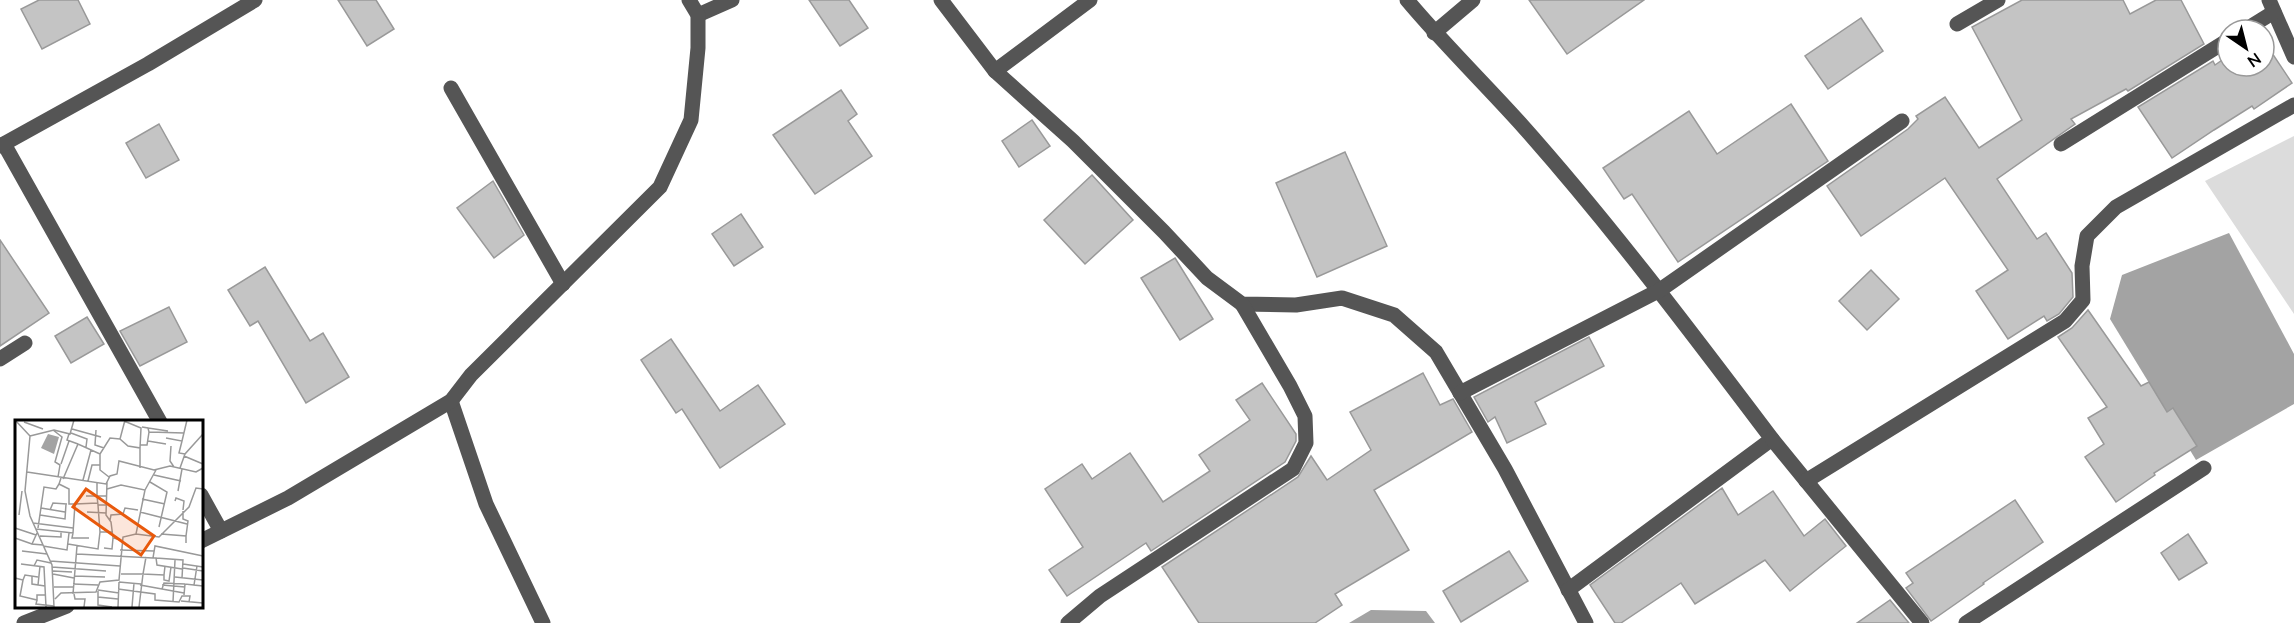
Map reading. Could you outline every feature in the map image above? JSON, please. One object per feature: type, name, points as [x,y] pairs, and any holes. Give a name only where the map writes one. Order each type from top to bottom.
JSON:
[{"type":"street","points":[[159,420],[2,145],[148,64],[255,0]]},
{"type":"street","points":[[202,540],[288,498],[451,401],[471,375],[660,187],[691,120],[698,48],[698,15],[689,0]]},
{"type":"street","points":[[698,15],[732,0]]},
{"type":"street","points":[[941,0],[995,71],[1073,141],[1207,278],[1242,304],[1305,416],[1306,443],[1293,469],[1100,596],[1068,623]]},
{"type":"street","points":[[995,71],[1090,0]]},
{"type":"street","points":[[1407,0],[1434,33],[1521,124],[1660,290],[1772,439],[1922,623]]},
{"type":"street","points":[[1434,33],[1473,0]]},
{"type":"street","points":[[1958,24],[1998,0]]},
{"type":"street","points":[[2258,18],[2272,6],[2294,57]]},
{"type":"street","points":[[2061,144],[2216,47]]},
{"type":"street","points":[[451,88],[563,284]]},
{"type":"street","points":[[1806,481],[2065,321],[2083,300],[2082,266],[2087,236],[2116,207],[2294,105]]},
{"type":"street","points":[[1460,393],[1660,290],[1902,121]]},
{"type":"street","points":[[1242,304],[1296,305],[1341,298],[1394,315],[1436,352],[1505,469],[1586,623]]},
{"type":"street","points":[[0,359],[25,343]]},
{"type":"street","points":[[451,401],[486,504],[543,623]]},
{"type":"street","points":[[1568,590],[1772,439]]},
{"type":"street","points":[[1966,623],[2205,468]]},
{"type":"street","points":[[202,497],[221,531]]},
{"type":"street","points":[[24,623],[62,608]]},
{"type":"shaded area","points":[[2294,136],[2294,314],[2205,181]]},
{"type":"shaded area","points":[[2229,233],[2294,354],[2294,404],[2196,460],[2110,319],[2122,275]]},
{"type":"shaded area","points":[[1371,610],[1426,611],[1435,623],[1349,623]]},
{"type":"building","points":[[39,0],[78,0],[90,24],[42,49],[21,9]]},
{"type":"building","points":[[338,0],[376,0],[394,29],[367,46]]},
{"type":"building","points":[[809,0],[849,0],[868,28],[840,46]]},
{"type":"building","points":[[1529,0],[1644,0],[1567,54]]},
{"type":"building","points":[[2022,0],[2123,0],[2130,14],[2156,0],[2181,0],[2204,44],[2128,91],[2126,89],[2071,119],[2075,124],[1997,179],[2037,239],[2046,233],[2072,273],[2073,297],[2059,314],[2047,321],[2044,316],[2008,339],[1976,291],[2008,270],[1945,178],[1861,236],[1827,186],[1908,129],[1918,119],[1916,116],[1945,97],[1979,148],[2022,120],[1972,27]]},
{"type":"building","points":[[1861,18],[1883,51],[1828,89],[1805,56]]},
{"type":"building","points":[[2276,59],[2292,83],[2254,109],[2252,106],[2172,158],[2138,107],[2213,61],[2216,78],[2276,78]]},
{"type":"building","points":[[841,90],[857,114],[848,121],[872,156],[815,194],[773,135]]},
{"type":"building","points":[[1791,104],[1828,161],[1678,262],[1632,194],[1624,199],[1603,168],[1689,111],[1717,154]]},
{"type":"building","points":[[1032,120],[1050,146],[1019,167],[1002,141]]},
{"type":"building","points":[[159,124],[179,160],[146,178],[126,143]]},
{"type":"building","points":[[1345,152],[1387,246],[1317,277],[1276,183]]},
{"type":"building","points":[[1092,175],[1133,220],[1085,264],[1044,220]]},
{"type":"building","points":[[493,181],[524,235],[494,258],[457,208]]},
{"type":"building","points":[[741,214],[763,247],[734,266],[712,234]]},
{"type":"building","points":[[0,240],[49,313],[0,346]]},
{"type":"building","points":[[1175,258],[1213,319],[1180,340],[1141,278]]},
{"type":"building","points":[[265,267],[310,341],[323,333],[349,377],[306,403],[258,321],[250,326],[228,290]]},
{"type":"building","points":[[1871,270],[1899,299],[1867,330],[1839,301]]},
{"type":"building","points":[[169,307],[187,342],[140,366],[120,331]]},
{"type":"building","points":[[2088,310],[2141,386],[2149,382],[2167,412],[2173,408],[2197,446],[2154,473],[2155,475],[2116,502],[2085,457],[2104,444],[2088,418],[2107,407],[2058,337],[2072,328]]},
{"type":"building","points":[[87,317],[104,344],[71,363],[55,336]]},
{"type":"building","points":[[1589,337],[1604,366],[1535,402],[1546,424],[1507,443],[1495,417],[1488,422],[1474,397]]},
{"type":"building","points":[[671,339],[720,411],[758,385],[785,424],[720,468],[682,409],[676,413],[641,360]]},
{"type":"building","points":[[1423,373],[1440,405],[1453,399],[1472,432],[1374,490],[1409,550],[1335,594],[1342,605],[1315,623],[1199,623],[1162,567],[1298,477],[1311,456],[1327,480],[1371,450],[1350,412]]},
{"type":"building","points":[[1262,383],[1296,434],[1296,441],[1285,462],[1151,551],[1146,543],[1067,596],[1049,570],[1083,547],[1045,489],[1082,464],[1092,479],[1130,453],[1163,502],[1210,471],[1199,455],[1250,420],[1236,400]]},
{"type":"building","points":[[1722,488],[1738,515],[1773,491],[1804,536],[1825,519],[1846,546],[1790,591],[1765,560],[1695,604],[1681,583],[1621,623],[1615,623],[1590,585]]},
{"type":"building","points":[[2015,500],[2043,542],[1931,621],[1906,588],[1913,583],[1906,573]]},
{"type":"building","points":[[2188,534],[2207,563],[2179,580],[2161,553]]},
{"type":"building","points":[[1509,551],[1528,581],[1461,622],[1443,591]]},
{"type":"building","points":[[1890,600],[1909,623],[1857,623]]}]
